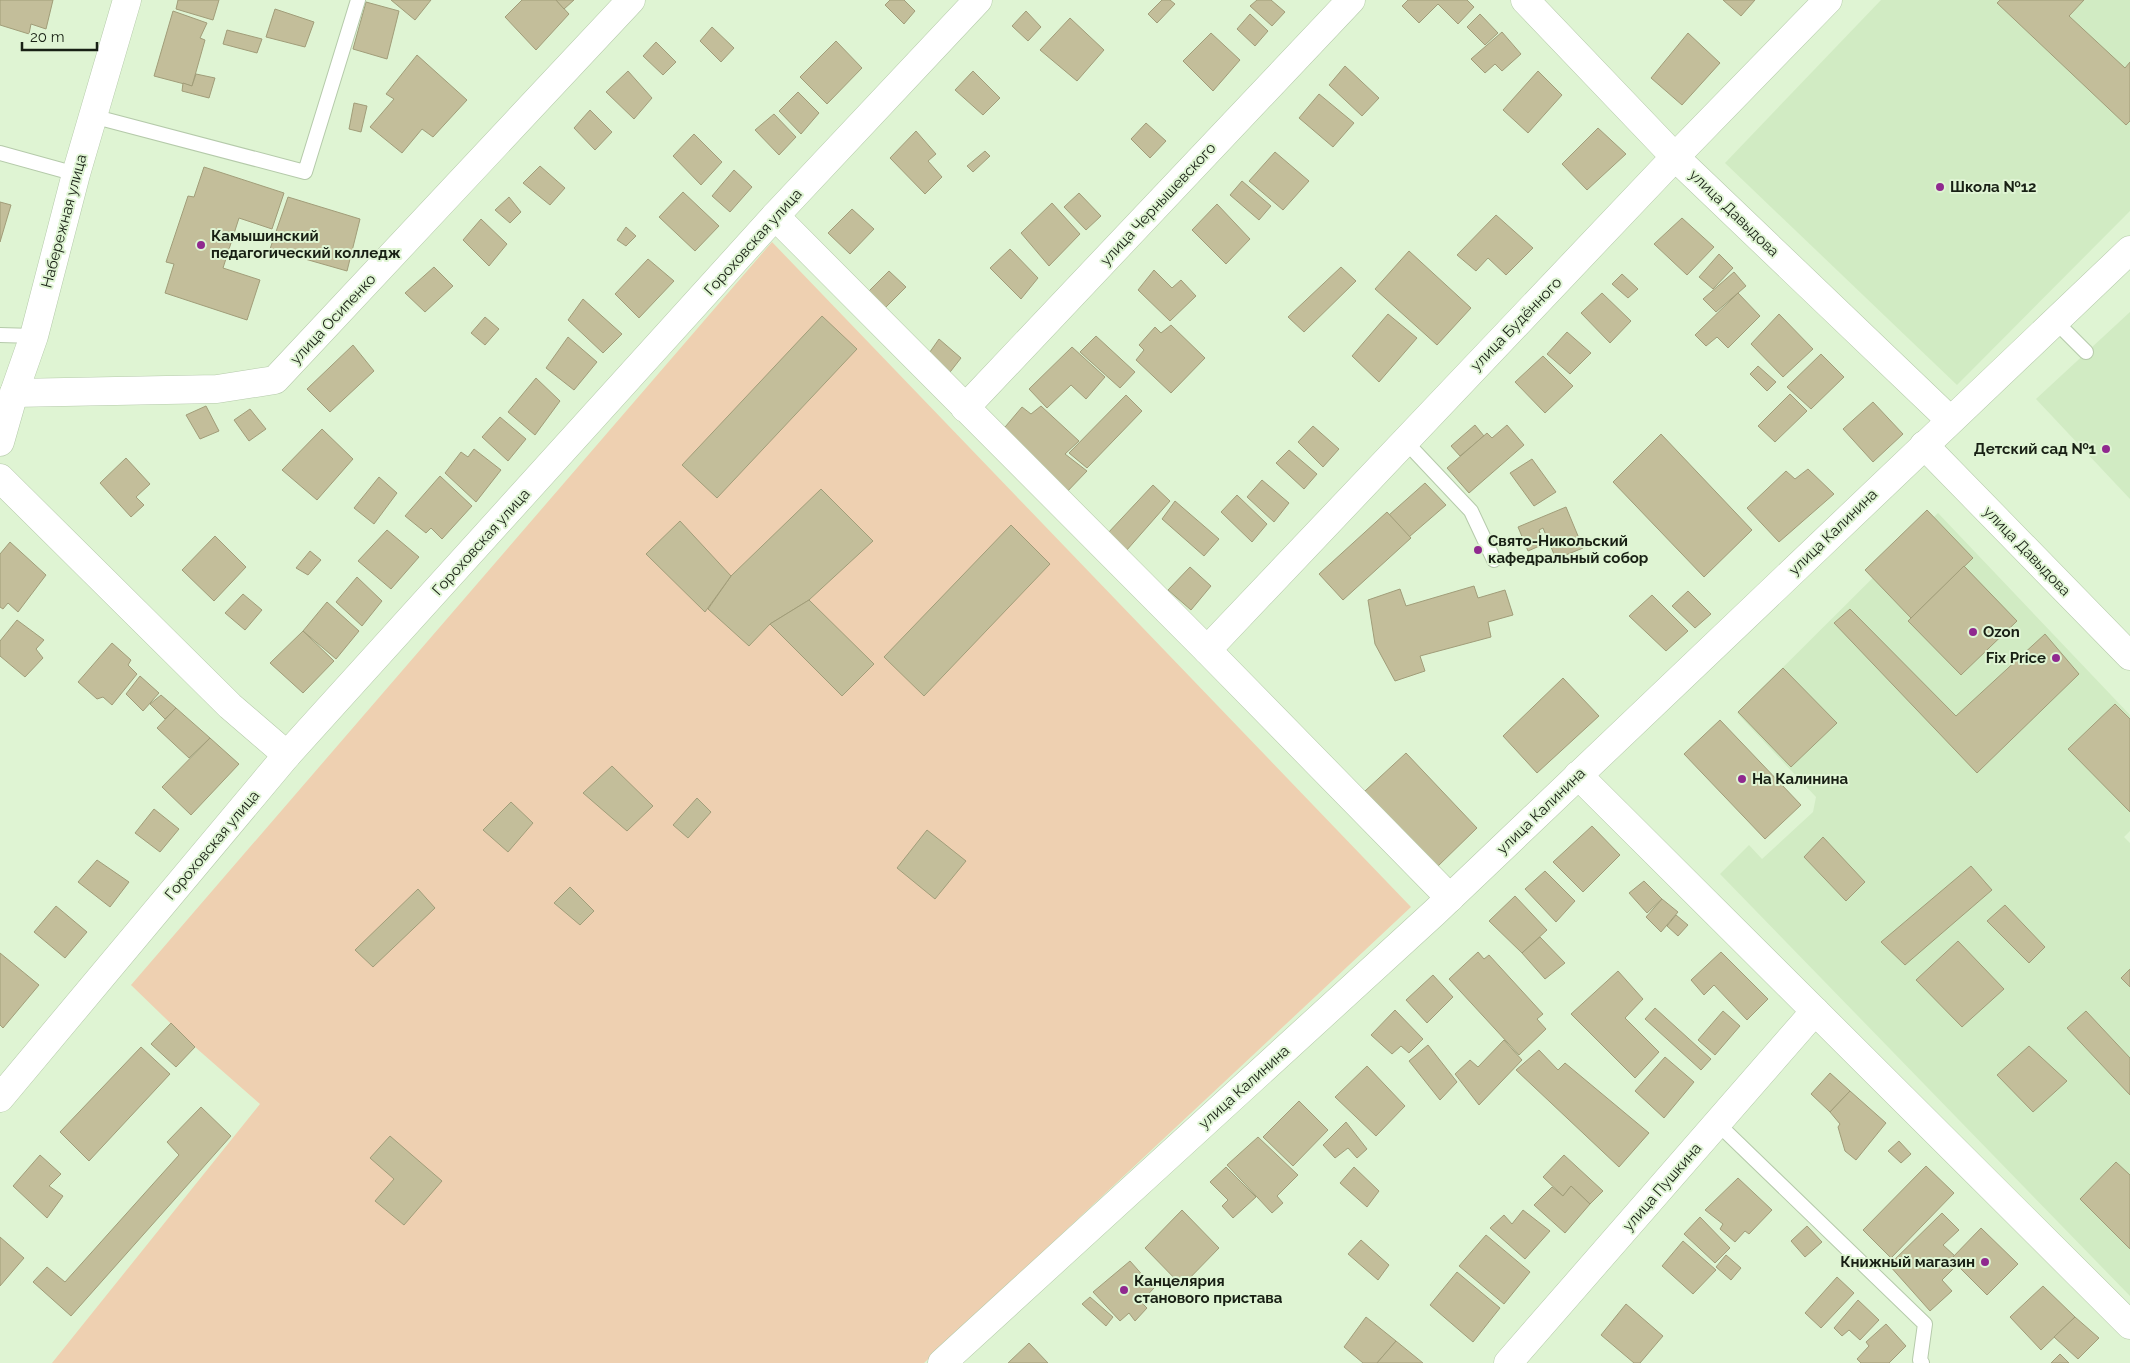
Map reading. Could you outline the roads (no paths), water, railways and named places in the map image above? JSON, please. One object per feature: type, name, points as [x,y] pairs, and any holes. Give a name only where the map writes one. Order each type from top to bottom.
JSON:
[{"type":"street","name":"Набережная улица","points":[[0,440],[34,336],[92,116],[127,0]]},
{"type":"street","name":"улица Осипенко","points":[[14,393],[217,388],[275,380],[631,0]]},
{"type":"street","name":"Гороховская улица","points":[[0,1098],[287,755],[775,216],[978,0]]},
{"type":"street","name":"улица Чернышевского","points":[[964,408],[1351,0]]},
{"type":"street","name":"улица Давыдова","points":[[1524,0],[1675,157],[1950,420]]},
{"type":"street","name":"улица Будённого","points":[[1207,650],[1675,157],[1828,0]]},
{"type":"street","points":[[775,216],[1207,650],[1450,898]]},
{"type":"street","name":"улица Калинина","points":[[942,1363],[1450,898],[2130,250]]},
{"type":"street","name":"улица Давыдова","points":[[1924,445],[2130,656]]},
{"type":"street","points":[[0,478],[230,706],[287,755]]},
{"type":"street","points":[[1578,775],[2130,1324]]},
{"type":"street","name":"улица Пушкина","points":[[1508,1363],[1815,1011]]},
{"type":"lane","points":[[92,116],[305,172],[358,0]]},
{"type":"lane","points":[[0,153],[76,174]]},
{"type":"lane","points":[[2055,321],[2086,352]]},
{"type":"lane","points":[[0,335],[34,336]]},
{"type":"lane","points":[[1405,441],[1471,511],[1494,560]]},
{"type":"lane","points":[[1717,1123],[1925,1324],[1920,1360],[1922,1363]]},
{"type":"place","name":"Школа №12","points":[[1940,187]]},
{"type":"place","name":"Камышинский педагогический колледж","points":[[201,245]]},
{"type":"place","name":"Детский сад №1","points":[[2106,449]]},
{"type":"place","name":"Свято-Никольский кафедральный собор","points":[[1478,550]]},
{"type":"place","name":"Ozon","points":[[1973,632]]},
{"type":"place","name":"Fix Price","points":[[2056,658]]},
{"type":"place","name":"На Калинина","points":[[1742,779]]},
{"type":"place","name":"Книжный магазин","points":[[1985,1262]]},
{"type":"place","name":"Канцелярия станового пристава","points":[[1124,1290]]}]
